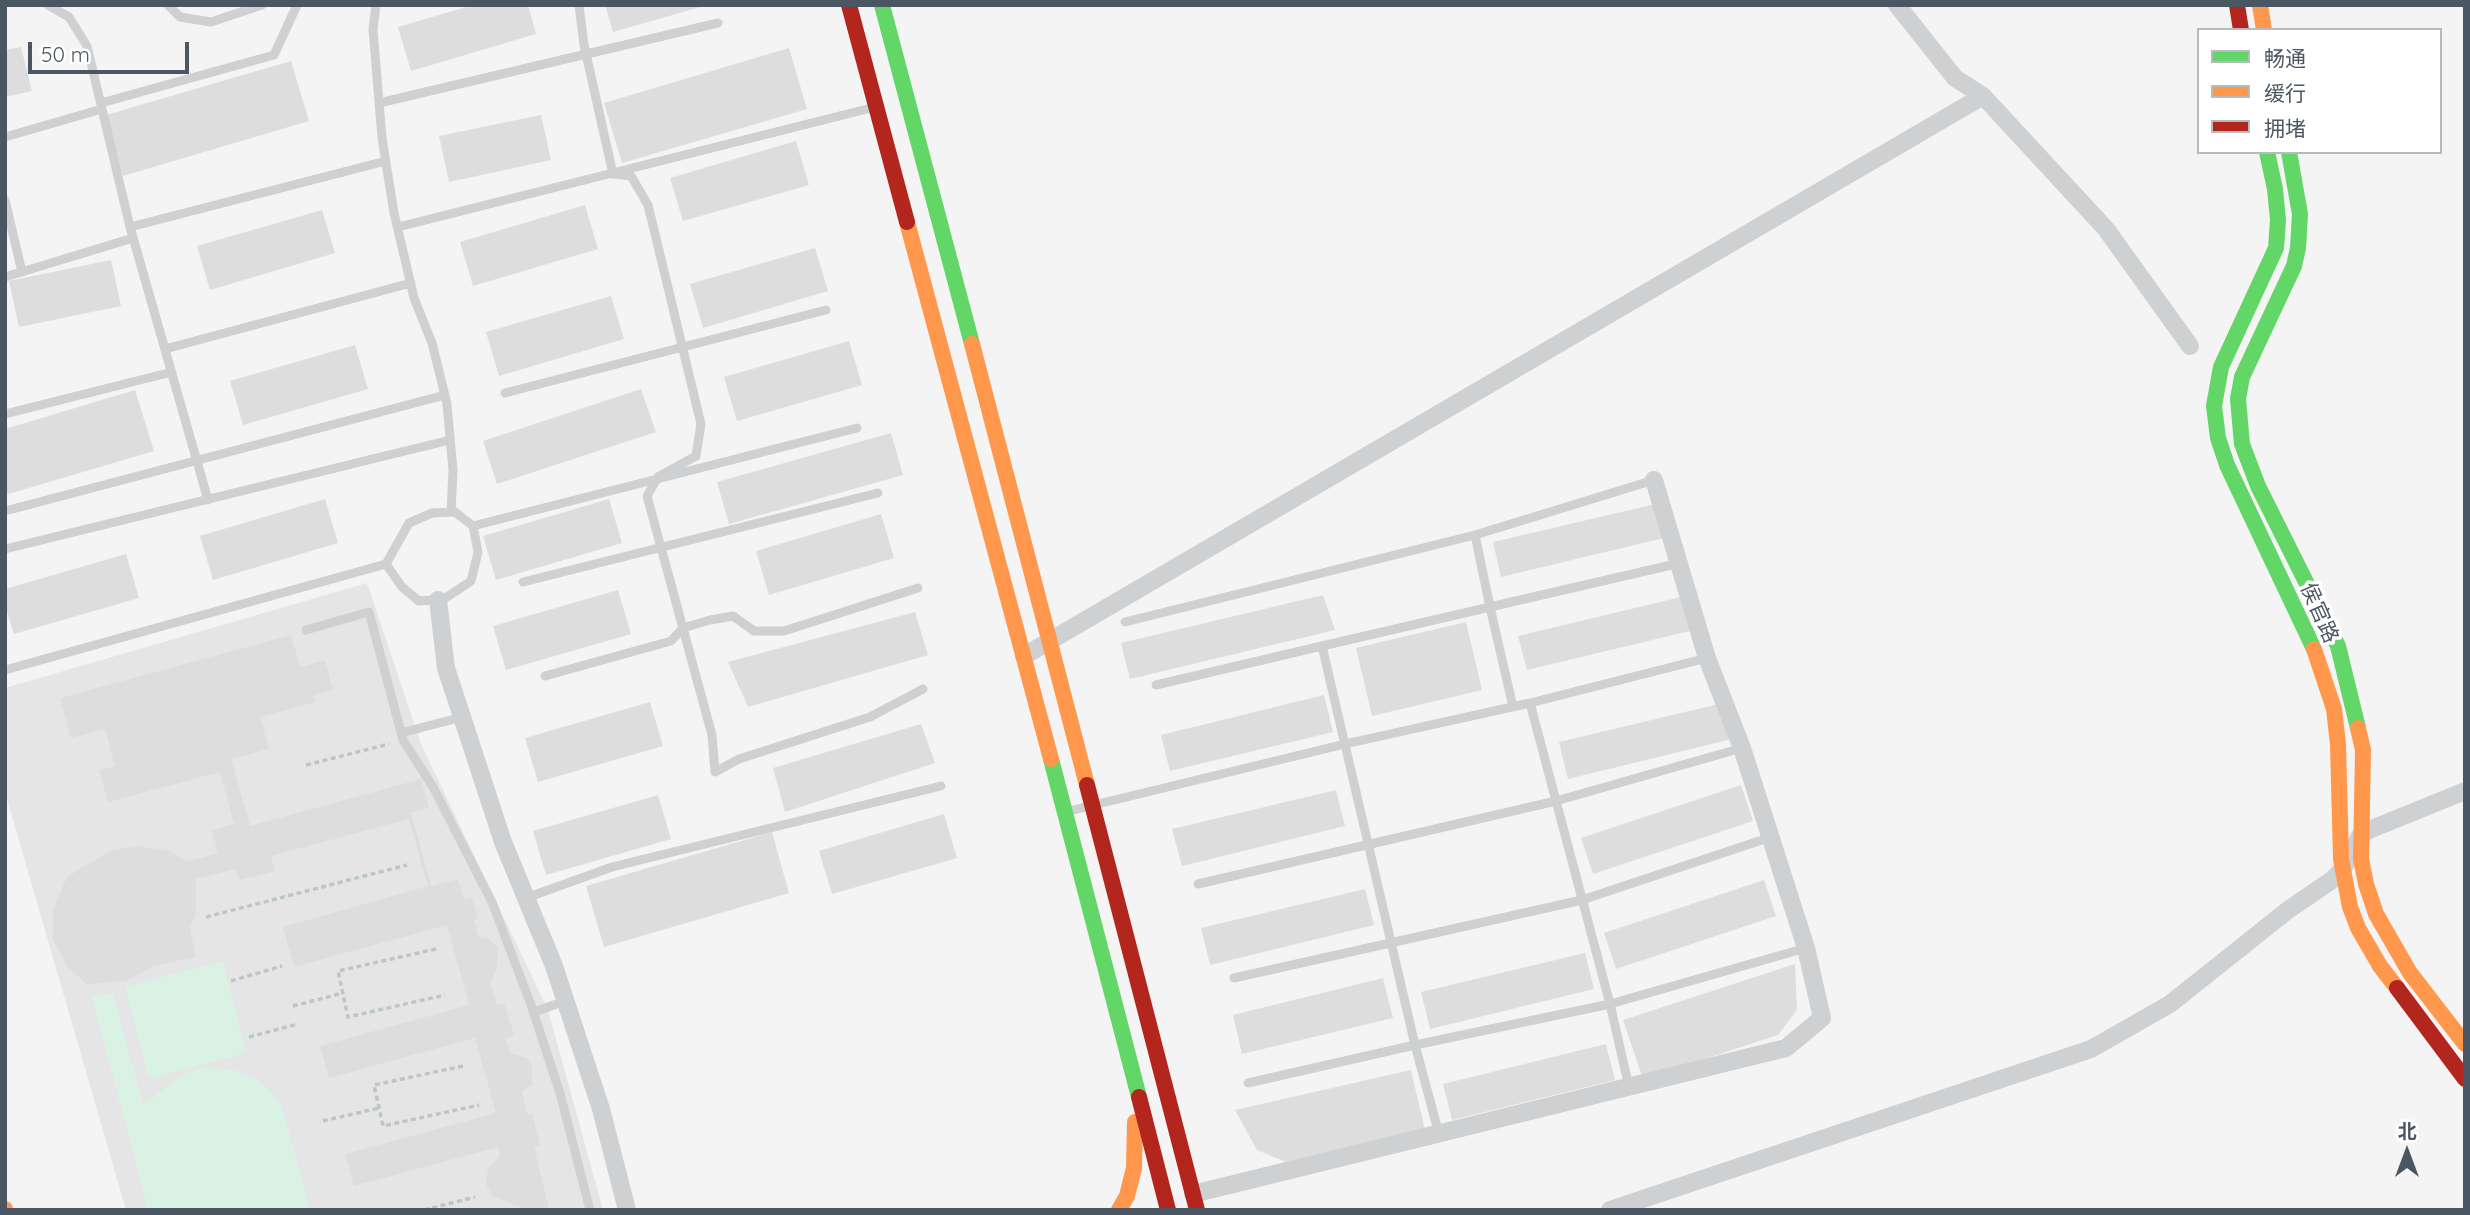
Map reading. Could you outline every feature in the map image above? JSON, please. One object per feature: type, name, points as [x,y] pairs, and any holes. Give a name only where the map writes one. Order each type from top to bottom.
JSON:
[{"type":"street","points":[[849,5],[1024,656],[1168,1210]]},
{"type":"street","points":[[881,5],[1195,1202],[1439,1134],[1786,1048],[1822,1018],[1806,948],[1742,748],[1707,658],[1654,480]]},
{"type":"street","points":[[1897,5],[1955,78],[1983,96],[2106,229],[2190,346]]},
{"type":"street","points":[[2237,5],[2241,28]]},
{"type":"street","points":[[2260,5],[2264,28]]},
{"type":"street","points":[[1024,656],[1983,96]]},
{"type":"street","name":"侯官路","points":[[2267,154],[2277,209],[2276,248],[2221,367],[2214,407],[2218,438],[2227,465],[2313,645],[2334,709],[2343,869],[2350,907],[2380,966],[2465,1079]]},
{"type":"street","name":"侯官路","points":[[2289,154],[2300,214],[2298,248],[2294,265],[2242,377],[2238,399],[2242,444],[2258,485],[2338,646],[2363,750],[2361,859],[2365,884],[2376,914],[2410,973],[2465,1044]]},
{"type":"street","points":[[438,600],[446,668],[503,842],[565,1001],[601,1109],[627,1210]]},
{"type":"street","points":[[1610,1210],[2091,1049],[2170,1004],[2343,869],[2360,836],[2465,791]]},
{"type":"street","points":[[1119,1210],[1132,1182],[1136,1137],[1127,1052]]},
{"type":"lane","points":[[48,5],[69,17],[87,46],[130,227],[208,500]]},
{"type":"lane","points":[[168,5],[180,17],[211,22],[262,5]]},
{"type":"lane","points":[[5,137],[274,55],[297,5]]},
{"type":"lane","points":[[376,5],[373,29],[386,162],[414,298],[432,343],[445,395],[453,471],[451,512]]},
{"type":"lane","points":[[579,5],[586,54],[613,174]]},
{"type":"lane","points":[[379,103],[718,23]]},
{"type":"lane","points":[[398,227],[876,106]]},
{"type":"lane","points":[[130,227],[386,162]]},
{"type":"lane","points":[[613,174],[631,176],[648,205],[701,424],[696,456],[657,480],[647,496],[712,735],[715,772],[739,759],[870,717],[923,689]]},
{"type":"lane","points":[[5,200],[22,272]]},
{"type":"lane","points":[[5,277],[134,238]]},
{"type":"lane","points":[[165,349],[411,284]]},
{"type":"lane","points":[[505,393],[826,310]]},
{"type":"lane","points":[[5,414],[172,372]]},
{"type":"lane","points":[[5,511],[445,395]]},
{"type":"lane","points":[[473,526],[857,428]]},
{"type":"lane","points":[[5,549],[450,440]]},
{"type":"lane","points":[[1125,622],[1475,535],[1654,480]]},
{"type":"lane","points":[[523,582],[877,493]]},
{"type":"lane","points":[[5,670],[386,564],[409,523],[432,513],[455,512],[473,526],[478,552],[471,581],[444,599],[419,601],[402,587],[386,564]]},
{"type":"lane","points":[[1475,535],[1513,707]]},
{"type":"lane","points":[[1156,685],[1680,563]]},
{"type":"lane","points":[[545,676],[671,642],[683,628],[710,620],[733,616],[754,631],[785,631],[918,588]]},
{"type":"lane","points":[[306,630],[369,612],[402,737],[433,787],[492,902],[534,1012],[560,1093],[590,1210]]},
{"type":"lane","points":[[1322,646],[1415,1045],[1439,1134]]},
{"type":"lane","points":[[1064,812],[1345,744],[1530,703],[1707,658]]},
{"type":"lane","points":[[1530,703],[1610,1004],[1629,1087]]},
{"type":"lane","points":[[402,737],[462,717]]},
{"type":"lane","points":[[1198,884],[1556,801],[1742,748]]},
{"type":"lane","points":[[526,898],[612,867],[940,786]]},
{"type":"lane","points":[[1234,978],[1582,900],[1771,838]]},
{"type":"lane","points":[[1248,1083],[1610,1004],[1806,948]]},
{"type":"lane","points":[[534,1012],[565,1001]]},
{"type":"path","points":[[306,765],[402,737]]},
{"type":"path","points":[[206,917],[407,865]]},
{"type":"path","points":[[436,949],[338,971],[342,993],[348,1017],[445,995]]},
{"type":"path","points":[[231,981],[282,966]]},
{"type":"path","points":[[293,1006],[342,993]]},
{"type":"path","points":[[249,1037],[298,1024]]},
{"type":"path","points":[[463,1066],[374,1085],[383,1126],[479,1105]]},
{"type":"path","points":[[323,1122],[379,1108]]},
{"type":"path","points":[[424,1210],[475,1197]]},
{"type":"shaded area","points":[[367,583],[421,744],[548,1010],[603,1210],[126,1210],[5,792],[5,688]]},
{"type":"green space","points":[[223,961],[246,1053],[149,1079],[125,987]]},
{"type":"green space","points":[[113,993],[143,1105],[182,1075],[201,1068],[234,1070],[262,1082],[282,1106],[310,1210],[148,1210],[92,997]]},
{"type":"building","points":[[473,5],[528,5],[536,34],[411,71],[398,27]]},
{"type":"building","points":[[605,5],[704,5],[704,6],[613,32]]},
{"type":"building","points":[[21,47],[32,91],[5,97],[5,50]]},
{"type":"building","points":[[789,48],[807,109],[622,163],[604,103]]},
{"type":"building","points":[[291,61],[309,121],[123,176],[106,115]]},
{"type":"building","points":[[541,115],[551,160],[449,182],[439,136]]},
{"type":"building","points":[[796,141],[809,185],[683,221],[670,178]]},
{"type":"building","points":[[585,205],[598,249],[473,286],[460,242]]},
{"type":"building","points":[[322,210],[335,253],[210,290],[197,246]]},
{"type":"building","points":[[815,248],[828,291],[703,328],[690,284]]},
{"type":"building","points":[[111,260],[121,306],[19,327],[9,281]]},
{"type":"building","points":[[611,296],[624,339],[499,376],[486,332]]},
{"type":"building","points":[[849,341],[862,385],[737,421],[724,377]]},
{"type":"building","points":[[355,345],[368,389],[243,425],[230,381]]},
{"type":"building","points":[[641,389],[656,432],[497,484],[483,441]]},
{"type":"building","points":[[135,390],[154,451],[5,495],[5,429]]},
{"type":"building","points":[[891,433],[903,475],[729,524],[717,482]]},
{"type":"building","points":[[325,499],[338,543],[213,580],[200,536]]},
{"type":"building","points":[[609,499],[622,543],[496,580],[483,536]]},
{"type":"building","points":[[1660,503],[1668,537],[1501,577],[1493,542]]},
{"type":"building","points":[[881,514],[894,558],[769,595],[756,551]]},
{"type":"building","points":[[126,554],[139,598],[14,634],[5,606],[5,589]]},
{"type":"building","points":[[618,590],[631,634],[506,670],[493,626]]},
{"type":"building","points":[[1323,595],[1335,630],[1130,679],[1121,643]]},
{"type":"building","points":[[1685,596],[1694,630],[1527,670],[1518,636]]},
{"type":"building","points":[[915,612],[928,655],[748,707],[728,662]]},
{"type":"building","points":[[1466,622],[1482,690],[1372,716],[1356,648]]},
{"type":"building","points":[[291,635],[300,667],[325,660],[333,690],[314,695],[316,702],[260,717],[269,749],[231,759],[250,826],[421,779],[429,808],[411,813],[431,886],[458,879],[464,900],[472,897],[478,919],[474,920],[479,937],[489,939],[498,948],[497,969],[490,983],[497,1005],[504,1003],[514,1035],[505,1038],[510,1053],[528,1058],[532,1067],[532,1085],[522,1092],[527,1114],[532,1113],[540,1145],[534,1146],[549,1210],[513,1210],[521,1207],[493,1197],[486,1184],[488,1168],[500,1156],[498,1147],[354,1186],[345,1154],[496,1113],[475,1038],[329,1078],[320,1046],[469,1005],[447,925],[294,967],[283,927],[428,886],[409,819],[271,856],[275,871],[240,880],[235,869],[196,879],[196,913],[190,928],[196,957],[153,966],[126,981],[87,984],[67,967],[53,939],[53,910],[67,877],[109,851],[138,846],[170,851],[187,862],[218,853],[212,830],[234,824],[220,772],[108,802],[99,770],[115,766],[105,729],[71,738],[60,698]]},
{"type":"building","points":[[1324,695],[1333,732],[1170,771],[1161,735]]},
{"type":"building","points":[[650,702],[663,746],[538,782],[525,738]]},
{"type":"building","points":[[1723,703],[1732,739],[1568,779],[1559,742]]},
{"type":"building","points":[[921,724],[935,763],[785,812],[773,768]]},
{"type":"building","points":[[1741,785],[1753,821],[1593,874],[1581,838]]},
{"type":"building","points":[[1336,790],[1345,826],[1182,866],[1172,829]]},
{"type":"building","points":[[658,795],[671,839],[546,875],[533,831]]},
{"type":"building","points":[[944,814],[957,858],[832,894],[819,851]]},
{"type":"building","points":[[772,832],[789,893],[604,947],[586,886]]},
{"type":"building","points":[[1764,880],[1776,916],[1616,969],[1604,933]]},
{"type":"building","points":[[1365,889],[1374,925],[1210,965],[1201,928]]},
{"type":"building","points":[[1585,953],[1594,989],[1430,1029],[1421,992]]},
{"type":"building","points":[[1795,964],[1797,1010],[1778,1035],[1643,1079],[1623,1020]]},
{"type":"building","points":[[1383,978],[1393,1018],[1242,1054],[1233,1015]]},
{"type":"building","points":[[1606,1044],[1615,1080],[1452,1120],[1443,1084]]},
{"type":"building","points":[[1411,1070],[1425,1130],[1286,1162],[1257,1150],[1235,1110]]},
{"type":"traffic: fast","points":[[882,5],[972,344]]},
{"type":"traffic: fast","points":[[2267,154],[2278,220],[2276,248],[2221,367],[2214,406],[2218,438],[2227,465],[2314,649]]},
{"type":"traffic: fast","points":[[2289,154],[2300,214],[2298,248],[2294,266],[2242,377],[2238,399],[2242,444],[2258,486],[2338,646],[2358,728]]},
{"type":"traffic: fast","points":[[1051,759],[1139,1097]]},
{"type":"traffic: slow","points":[[2260,5],[2264,28]]},
{"type":"traffic: slow","points":[[907,222],[1051,759]]},
{"type":"traffic: slow","points":[[972,344],[1087,785]]},
{"type":"traffic: slow","points":[[2314,649],[2334,709],[2338,744],[2341,859],[2350,907],[2358,928],[2380,966],[2397,988]]},
{"type":"traffic: slow","points":[[2358,728],[2363,750],[2361,859],[2376,914],[2410,973],[2465,1044]]},
{"type":"traffic: slow","points":[[1119,1210],[1127,1196],[1134,1168],[1135,1122]]},
{"type":"traffic: jam","points":[[849,5],[907,222]]},
{"type":"traffic: jam","points":[[2237,5],[2241,28]]},
{"type":"traffic: jam","points":[[1087,785],[1197,1210]]},
{"type":"traffic: jam","points":[[2397,988],[2465,1079]]},
{"type":"traffic: jam","points":[[1139,1097],[1168,1210]]}]
